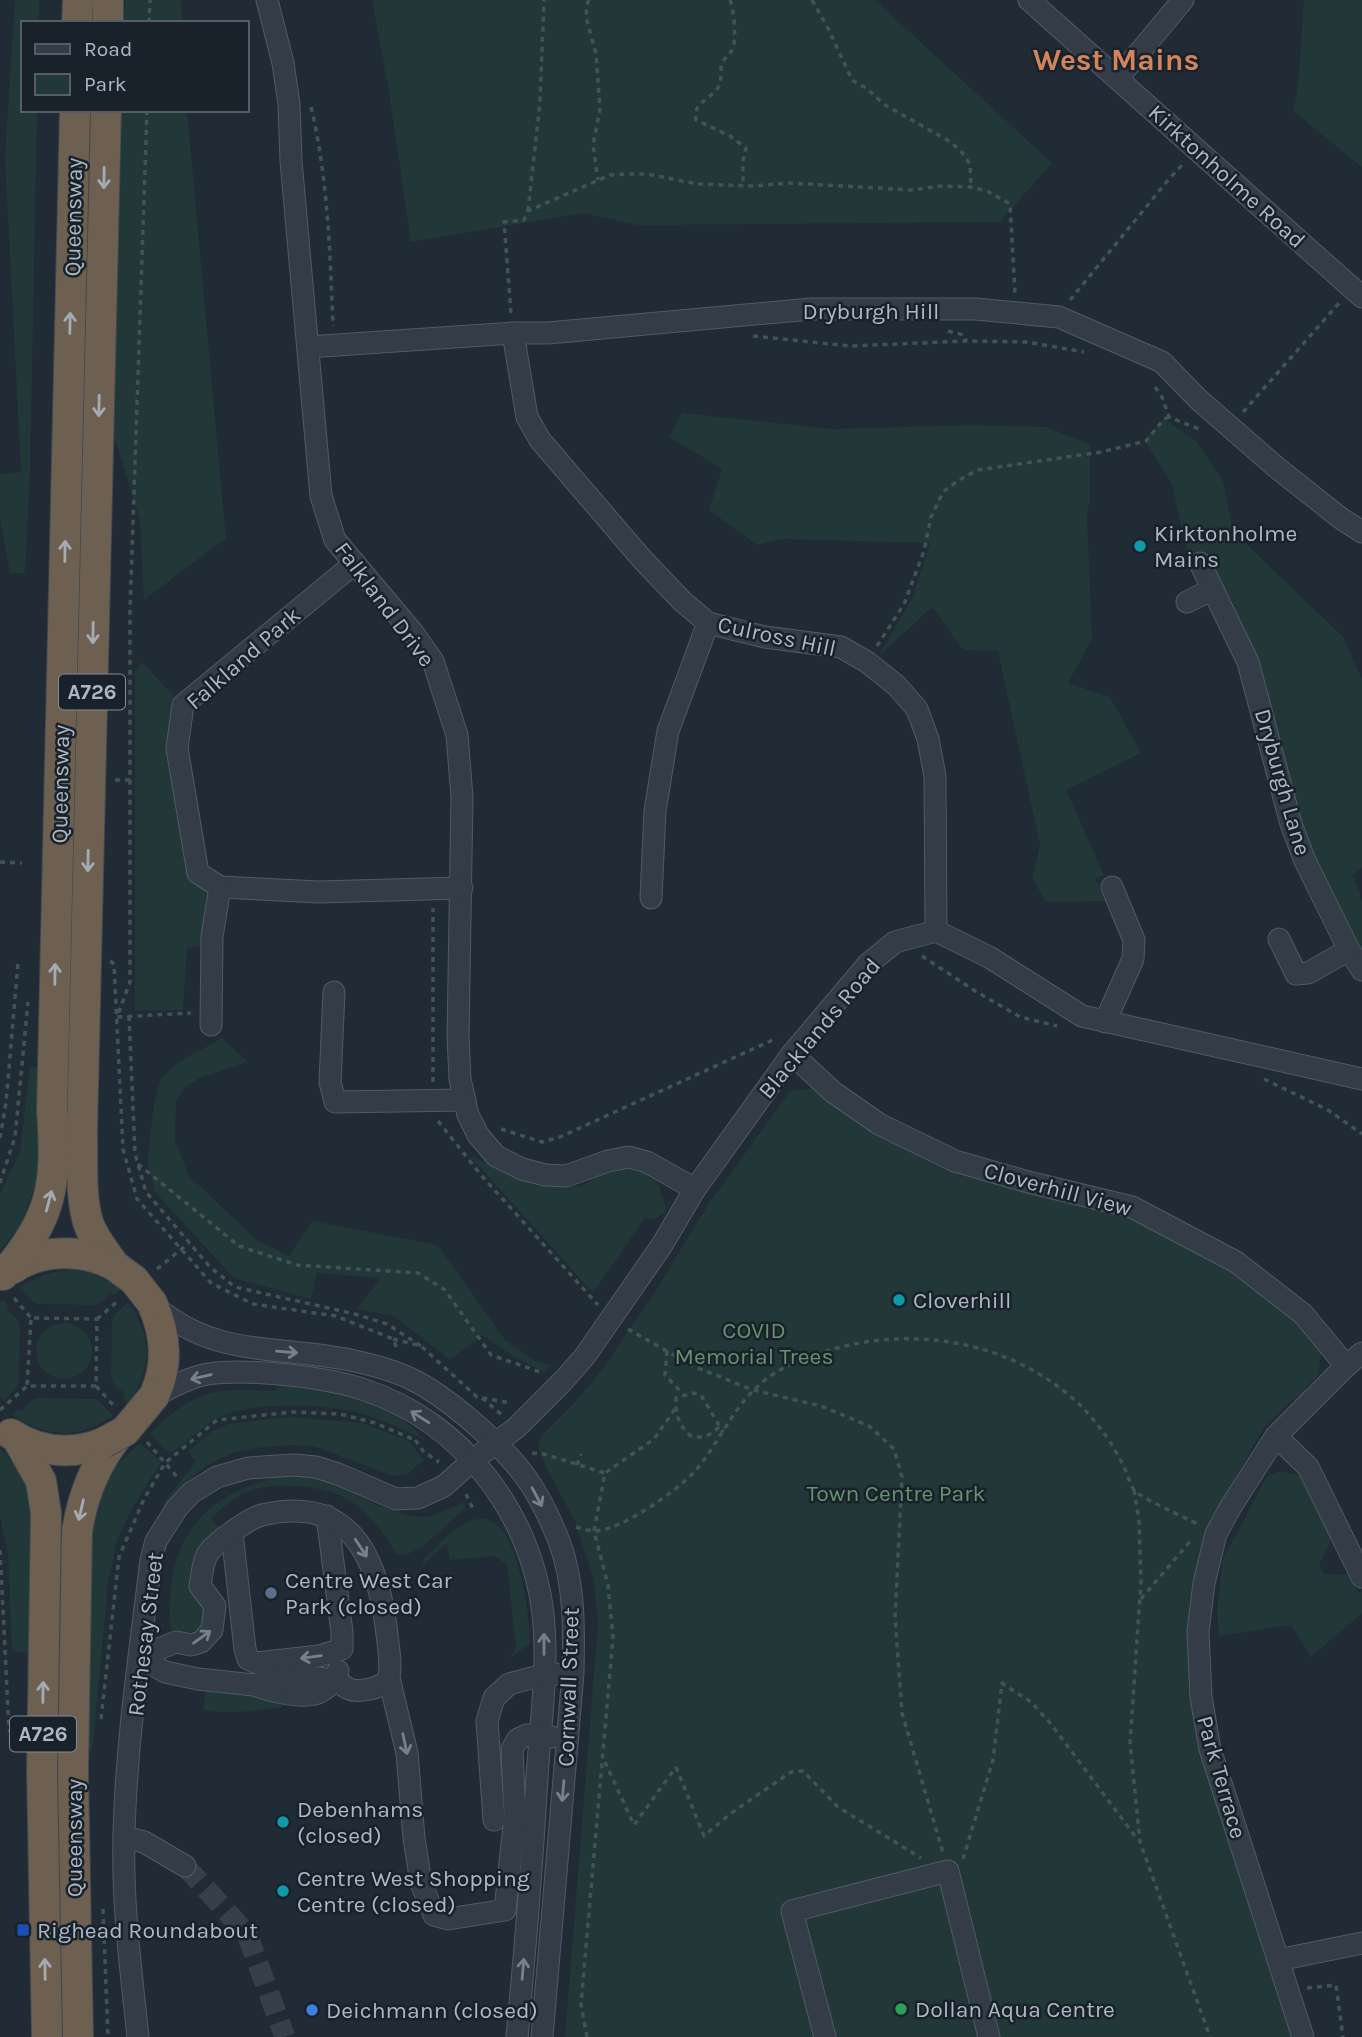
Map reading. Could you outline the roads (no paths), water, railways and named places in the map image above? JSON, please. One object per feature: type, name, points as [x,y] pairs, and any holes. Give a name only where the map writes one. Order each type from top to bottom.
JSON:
[{"type":"highway","points":[[77,21],[78,0]]},
{"type":"highway","points":[[108,0],[108,21]]},
{"type":"highway","name":"Queensway","points":[[9,1274],[46,1213],[52,1189],[55,1152],[52,1111],[75,112]]},
{"type":"highway","name":"Queensway","points":[[106,112],[82,1132],[84,1200],[91,1229],[115,1266]]},
{"type":"highway","name":"A726","points":[[7,1427],[50,1450],[84,1450],[109,1443],[138,1419],[154,1396],[159,1385],[164,1356],[162,1332],[152,1303],[134,1280],[115,1266],[81,1254],[63,1253],[42,1255],[9,1274]]},
{"type":"highway","name":"Queensway","points":[[7,1427],[41,1481],[46,1513],[42,1784],[47,2037]]},
{"type":"highway","name":"Queensway","points":[[78,2037],[73,1786],[77,1532],[85,1496],[109,1443]]},
{"type":"street","name":"Falkland Drive","points":[[267,0],[283,63],[289,104],[290,160],[321,496],[335,540],[433,660],[457,735],[462,797],[458,1038],[460,1079],[466,1108],[478,1135],[496,1156],[522,1169],[545,1175],[566,1176],[608,1161],[629,1157],[647,1162],[695,1189]]},
{"type":"street","name":"Kirktonholme Road","points":[[1029,0],[1357,292]]},
{"type":"street","points":[[1118,78],[1183,0]]},
{"type":"street","name":"Dryburgh Hill","points":[[308,347],[548,333],[811,309],[976,309],[1059,317],[1162,362],[1231,427],[1318,500],[1362,532]]},
{"type":"street","name":"Culross Hill","points":[[513,333],[527,417],[540,440],[642,559],[682,601],[708,623],[765,637],[841,647],[867,662],[896,685],[917,709],[928,739],[935,776],[936,932]]},
{"type":"street","name":"Falkland Park","points":[[220,887],[198,873],[177,748],[183,705],[355,563]]},
{"type":"street","name":"Dryburgh Lane","points":[[1200,563],[1248,662],[1291,824],[1305,861],[1349,950],[1362,970]]},
{"type":"street","points":[[1187,602],[1211,590]]},
{"type":"street","points":[[651,898],[655,811],[668,732],[708,623]]},
{"type":"street","points":[[211,1018],[212,937],[220,887],[319,892],[462,888]]},
{"type":"street","points":[[1105,1022],[1135,949],[1134,940],[1112,887]]},
{"type":"street","points":[[936,932],[989,957],[1082,1016],[1362,1079]]},
{"type":"street","name":"Blacklands Road","points":[[496,1443],[536,1409],[585,1356],[662,1245],[695,1189],[792,1054],[868,964],[895,942],[936,932]]},
{"type":"street","points":[[1279,939],[1296,974],[1308,973],[1349,950]]},
{"type":"street","points":[[334,992],[330,1082],[335,1102],[466,1108]]},
{"type":"street","name":"Cloverhill View","points":[[792,1054],[833,1092],[879,1124],[956,1161],[1028,1182],[1132,1207],[1236,1262],[1303,1314],[1354,1359]]},
{"type":"street","name":"Cornwall Street","points":[[152,1303],[175,1322],[222,1343],[353,1361],[410,1378],[457,1410],[496,1443],[527,1479],[550,1521],[559,1542],[571,1595],[574,1626],[568,1738],[542,2037]]},
{"type":"street","name":"Park Terrace","points":[[1303,2037],[1210,1749],[1201,1697],[1198,1632],[1210,1530],[1276,1436],[1354,1359]]},
{"type":"street","name":"Cornwall Street","points":[[154,1396],[208,1374],[250,1373],[330,1381],[366,1390],[397,1403],[441,1431],[472,1460],[512,1514],[533,1564],[543,1616],[544,1675],[517,2037]]},
{"type":"street","points":[[1276,1436],[1308,1467],[1362,1577]]},
{"type":"street","name":"Rothesay Street","points":[[138,2037],[125,1902],[124,1837],[140,1657],[151,1560],[156,1541],[177,1508],[191,1493],[205,1483],[248,1468],[294,1465],[316,1468],[338,1474],[396,1499],[406,1500],[429,1494],[444,1486],[472,1460],[496,1443]]},
{"type":"street","points":[[140,1657],[176,1642],[201,1642],[212,1630],[215,1606],[200,1586],[206,1556],[217,1542],[257,1516],[278,1511],[305,1510],[327,1516],[359,1541],[375,1575],[384,1612],[389,1678],[407,1753],[414,1838],[421,1883],[434,1915],[448,1919],[505,1910],[515,1816],[512,1749],[518,1739],[527,1735],[568,1738]]},
{"type":"street","points":[[327,1516],[342,1632],[342,1649],[336,1680]]},
{"type":"street","points":[[232,1533],[248,1659],[257,1663],[293,1660],[342,1649]]},
{"type":"street","points":[[140,1657],[165,1672],[198,1679],[254,1685],[298,1676],[336,1680],[350,1690],[383,1685],[389,1678]]},
{"type":"street","points":[[494,1821],[487,1721],[494,1698],[509,1684],[544,1675],[573,1673]]},
{"type":"street","points":[[124,1837],[144,1842],[185,1866]]},
{"type":"street","points":[[825,2037],[792,1911],[948,1871],[989,2037]]},
{"type":"street","points":[[1278,1960],[1362,1943]]},
{"type":"tunnel","points":[[185,1866],[247,1934],[285,2037]]},
{"type":"place","name":"Kirktonholme Mains","points":[[1140,546]]},
{"type":"place","name":"Cloverhill","points":[[899,1300]]},
{"type":"place","name":"Centre West Car Park (closed)","points":[[271,1593]]},
{"type":"place","name":"Debenhams (closed)","points":[[283,1822]]},
{"type":"place","name":"Centre West Shopping Centre (closed)","points":[[283,1891]]},
{"type":"place","name":"Righead Roundabout","points":[[23,1930]]},
{"type":"place","name":"Dollan Aqua Centre","points":[[901,2009]]},
{"type":"place","name":"Deichmann (closed)","points":[[312,2010]]},
{"type":"district","name":"West Mains","points":[[1116,60]]},
{"type":"park label","name":"COVID Memorial Trees","points":[[754,1343]]},
{"type":"park label","name":"Town Centre Park","points":[[896,1493]]}]
